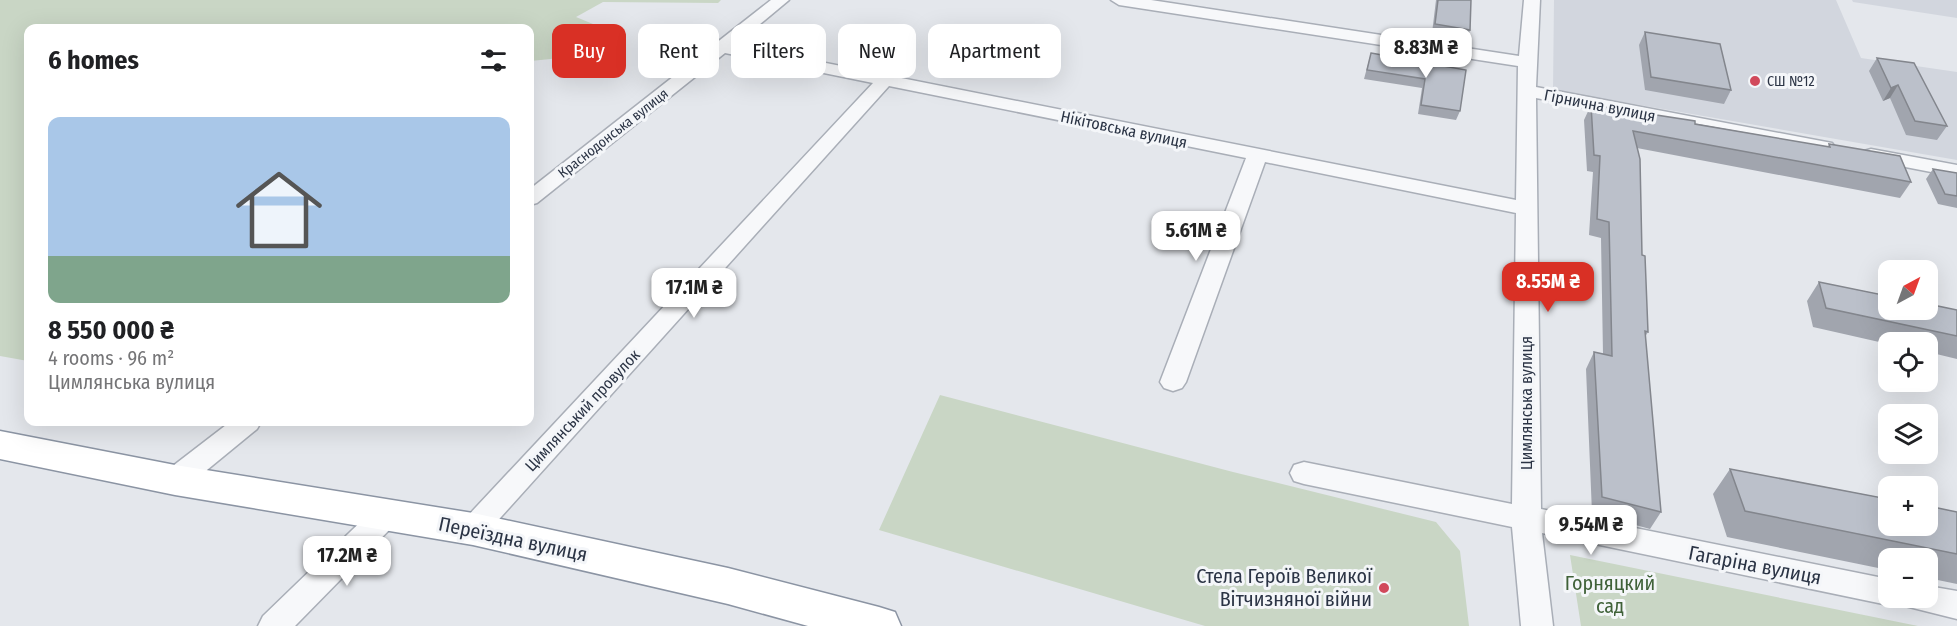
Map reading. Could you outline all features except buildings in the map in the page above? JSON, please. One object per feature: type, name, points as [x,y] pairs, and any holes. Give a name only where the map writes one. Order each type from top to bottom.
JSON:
[{"type":"highway","name":"Переїздна вулиця","points":[[0,445],[175,480],[473,529],[728,586],[879,626]]},
{"type":"street","name":"Краснодонська вулиця","points":[[534,196],[781,0]]},
{"type":"street","points":[[1119,0],[1527,62]]},
{"type":"street","name":"Цимлянська вулиця","points":[[1532,0],[1527,62],[1526,519],[1537,626]]},
{"type":"street","name":"Нікітовська вулиця","points":[[722,47],[1527,210]]},
{"type":"street","name":"Цимлянський провулок","points":[[473,529],[885,80]]},
{"type":"street","name":"Гірнична вулиця","points":[[1527,91],[1957,171]]},
{"type":"street","points":[[1173,382],[1257,156]]},
{"type":"street","points":[[175,480],[243,426]]},
{"type":"street","name":"Гагаріна вулиця","points":[[1304,473],[1878,590]]},
{"type":"street","points":[[274,626],[387,514]]},
{"type":"street","points":[[1938,601],[1957,605]]},
{"type":"shaded area","name":"СШ №12","points":[[1554,0],[1836,0],[1861,58],[1957,72],[1957,160],[1553,90]]},
{"type":"shaded area","points":[[1852,0],[1957,0],[1957,18],[1853,2]]},
{"type":"green space","points":[[0,0],[721,0],[718,3],[603,2],[576,17],[593,24],[552,24],[552,58],[534,60],[534,24],[24,24],[24,360],[0,356]]},
{"type":"green space","points":[[940,395],[1233,472],[1436,522],[1460,551],[1469,626],[1205,626],[879,530]]},
{"type":"green space","name":"Горняцкий сад","points":[[1570,555],[1918,626],[1581,626]]},
{"type":"place","name":"СШ №12","points":[[1755,81]]},
{"type":"place","name":"Стела Героїв Великої Вітчизняної війни","points":[[1384,588]]}]
